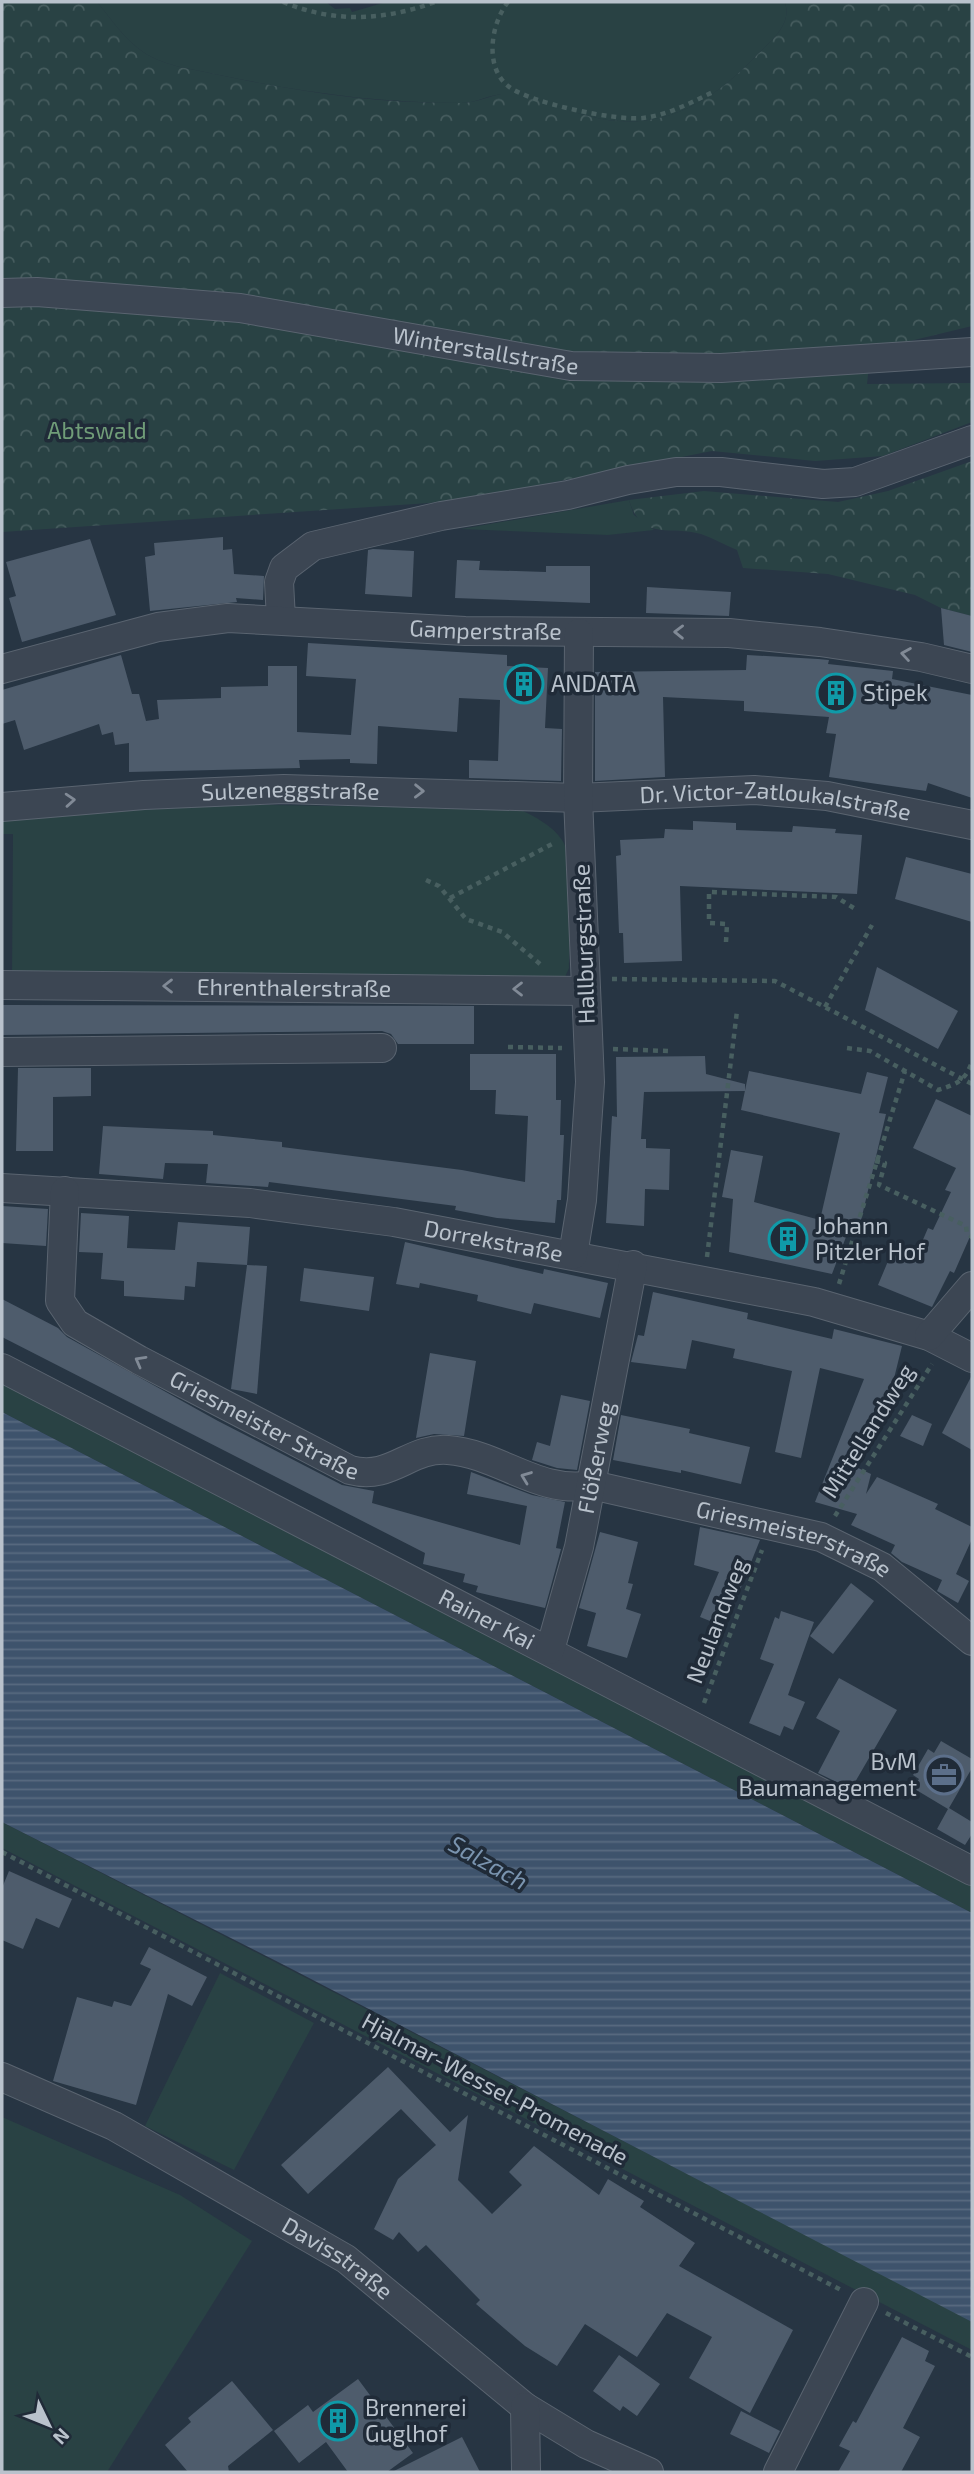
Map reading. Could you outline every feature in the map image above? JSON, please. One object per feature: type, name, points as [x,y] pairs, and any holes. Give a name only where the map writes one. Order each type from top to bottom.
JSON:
[{"type":"street","name":"Winterstallstraße","points":[[2,293],[37,292],[240,308],[571,366],[721,368],[972,352]]},
{"type":"street","points":[[281,619],[279,582],[284,568],[313,546],[441,516],[568,495],[628,480],[676,472],[721,472],[823,484],[855,482],[972,440]]},
{"type":"street","name":"Gamperstraße","points":[[2,669],[158,627],[228,618],[465,631],[670,632],[769,637],[921,657],[972,668]]},
{"type":"street","name":"Hallburgstraße","points":[[573,1255],[587,1143],[599,985],[580,835],[579,633]]},
{"type":"street","name":"Sulzeneggstraße","points":[[2,807],[144,795],[284,789],[578,798]]},
{"type":"street","name":"Dr. Victor-Zatloukalstraße","points":[[578,798],[754,790],[853,800],[972,825]]},
{"type":"street","name":"Ehrenthalerstraße","points":[[2,985],[599,985]]},
{"type":"street","points":[[2,1052],[382,1048]]},
{"type":"street","name":"Dorrekstraße","points":[[2,1188],[325,1211],[633,1265],[832,1307],[937,1339],[972,1357]]},
{"type":"street","name":"Griesmeister Straße","points":[[65,1191],[60,1301],[75,1324],[139,1360],[350,1470],[367,1475],[383,1472],[431,1450],[449,1450],[482,1457],[545,1484],[573,1489],[592,1485]]},
{"type":"street","name":"Flößerweg","points":[[550,1650],[592,1485],[606,1396],[633,1265]]},
{"type":"street","points":[[937,1339],[972,1286]]},
{"type":"street","name":"Rainer Kai","points":[[2,1368],[972,1871]]},
{"type":"street","name":"Griesmeisterstraße","points":[[592,1485],[821,1537],[882,1567],[972,1641]]},
{"type":"street","name":"Davisstraße","points":[[2,2077],[114,2126],[346,2259],[525,2407],[586,2444],[649,2472]]},
{"type":"street","points":[[778,2472],[864,2302]]},
{"type":"street","points":[[525,2407],[526,2472]]},
{"type":"path","points":[[283,2],[319,14],[349,19],[408,12],[435,2]]},
{"type":"path","points":[[508,2],[498,18],[493,54],[500,78],[513,90],[595,115],[618,119],[660,115],[713,92]]},
{"type":"path","points":[[450,898],[553,843],[580,835]]},
{"type":"path","points":[[426,880],[439,886],[466,919],[502,932],[548,970]]},
{"type":"path","points":[[726,942],[727,924],[709,923],[709,892],[836,897],[857,910]]},
{"type":"path","points":[[825,1007],[872,925]]},
{"type":"path","points":[[599,985],[775,981],[972,1084]]},
{"type":"path","points":[[704,1279],[737,1011]]},
{"type":"path","points":[[847,1048],[870,1051],[938,1090],[963,1079],[972,1062]]},
{"type":"path","points":[[832,1307],[905,1071]]},
{"type":"path","points":[[876,1161],[885,1163],[879,1185],[966,1226],[967,1234],[972,1237]]},
{"type":"path","name":"Mittellandweg","points":[[821,1537],[937,1339]]},
{"type":"path","name":"Neulandweg","points":[[694,1727],[771,1527]]},
{"type":"path","name":"Hjalmar-Wessel-Promenade","points":[[2,1852],[972,2357]]},
{"type":"green space","name":"Abtswald","points":[[2,2],[97,2],[130,42],[152,57],[180,67],[249,81],[339,96],[430,103],[468,103],[513,93],[531,96],[584,115],[635,121],[679,112],[720,89],[780,31],[786,18],[785,2],[972,2],[972,326],[881,348],[869,365],[867,384],[972,383],[972,422],[883,456],[815,461],[712,451],[458,501],[2,532]]},
{"type":"green space","points":[[97,2],[326,2],[335,9],[350,8],[352,12],[386,2],[785,2],[786,18],[775,37],[720,89],[680,112],[635,121],[584,115],[517,95],[501,94],[461,103],[370,99],[279,87],[180,67],[152,57],[136,47]]},
{"type":"green space","points":[[972,461],[972,616],[941,608],[915,595],[828,574],[743,568],[737,550],[710,537],[649,527],[641,522],[629,500],[704,491],[838,502],[888,491]]},
{"type":"green space","points":[[629,500],[634,515],[654,530],[608,535],[461,529]]},
{"type":"green space","points":[[204,804],[519,809],[553,830],[567,851],[571,902],[569,968],[565,977],[12,977],[13,834],[2,834],[2,816]]},
{"type":"green space","points":[[2,1378],[972,1880],[972,1913],[2,1412]]},
{"type":"green space","points":[[2,1822],[939,2303],[972,2322],[972,2350],[2,1848]]},
{"type":"green space","points":[[220,1973],[314,2023],[234,2170],[145,2126]]},
{"type":"green space","points":[[2,2117],[180,2195],[252,2241],[107,2472],[2,2472]]},
{"type":"water","name":"Salzach","points":[[2,1412],[972,1913],[972,2322],[286,1966],[2,1822]]},
{"type":"building","points":[[223,537],[223,550],[232,549],[234,574],[264,576],[263,600],[236,598],[237,602],[150,611],[145,557],[155,555],[154,543]]},
{"type":"building","points":[[90,539],[116,615],[22,642],[9,598],[16,596],[6,562]]},
{"type":"building","points":[[368,550],[414,551],[412,597],[365,594]]},
{"type":"building","points":[[457,560],[480,561],[479,570],[546,572],[546,566],[590,566],[590,603],[455,598]]},
{"type":"building","points":[[647,587],[731,592],[729,616],[646,613]]},
{"type":"building","points":[[941,608],[972,616],[972,652],[944,645]]},
{"type":"building","points":[[308,643],[507,655],[507,666],[548,668],[545,728],[562,729],[561,781],[469,778],[469,760],[498,761],[500,700],[459,698],[457,732],[378,726],[377,764],[350,763],[350,759],[299,760],[300,768],[129,772],[129,743],[115,745],[113,732],[102,735],[99,724],[24,750],[15,720],[2,724],[2,690],[121,655],[132,694],[139,694],[146,721],[159,719],[157,700],[221,698],[221,687],[268,686],[268,666],[297,666],[297,732],[351,735],[356,679],[306,676]]},
{"type":"building","points":[[747,655],[829,660],[828,664],[893,671],[892,679],[972,695],[972,798],[928,783],[926,791],[829,777],[836,734],[826,733],[829,717],[744,711],[744,701],[663,697],[665,777],[595,781],[595,672],[746,670]]},
{"type":"building","points":[[693,821],[736,823],[736,830],[792,832],[793,826],[836,829],[835,833],[862,835],[857,894],[680,886],[682,961],[624,963],[623,933],[619,933],[616,856],[621,855],[620,840],[664,838],[665,829],[693,830]]},
{"type":"building","points":[[906,857],[972,874],[972,922],[895,899]]},
{"type":"building","points":[[877,967],[958,1011],[938,1049],[865,1010]]},
{"type":"building","points":[[2,1005],[474,1006],[474,1044],[398,1044],[391,1034],[382,1031],[2,1035]]},
{"type":"building","points":[[470,1054],[556,1054],[556,1100],[561,1100],[560,1135],[564,1135],[561,1200],[557,1200],[555,1223],[497,1218],[455,1210],[456,1206],[269,1182],[268,1187],[206,1183],[208,1164],[165,1163],[163,1179],[99,1174],[103,1126],[213,1131],[213,1135],[282,1142],[282,1147],[462,1170],[525,1182],[528,1116],[495,1114],[496,1090],[470,1090]]},
{"type":"building","points":[[705,1056],[706,1074],[745,1084],[745,1091],[644,1092],[641,1139],[646,1139],[646,1148],[670,1149],[669,1190],[645,1189],[644,1226],[606,1223],[612,1116],[617,1117],[616,1057]]},
{"type":"building","points":[[18,1068],[91,1068],[91,1096],[53,1097],[53,1151],[16,1151]]},
{"type":"building","points":[[749,1071],[861,1094],[867,1072],[888,1077],[879,1113],[886,1114],[858,1233],[849,1229],[832,1274],[729,1252],[733,1199],[722,1197],[731,1150],[763,1156],[754,1202],[820,1220],[840,1133],[741,1110]]},
{"type":"building","points":[[936,1099],[972,1116],[972,1232],[954,1273],[950,1271],[932,1307],[878,1285],[894,1247],[916,1256],[928,1228],[933,1230],[951,1192],[945,1190],[956,1168],[913,1148]]},
{"type":"building","points":[[2,1206],[48,1209],[46,1246],[2,1243]]},
{"type":"building","points":[[81,1213],[129,1216],[127,1248],[175,1250],[178,1222],[250,1227],[247,1265],[197,1262],[195,1287],[185,1286],[184,1300],[124,1296],[124,1281],[101,1279],[103,1253],[79,1252]]},
{"type":"building","points":[[405,1242],[543,1274],[544,1269],[608,1283],[600,1318],[534,1303],[531,1314],[477,1301],[478,1295],[420,1283],[419,1288],[396,1284]]},
{"type":"building","points":[[247,1265],[267,1266],[257,1394],[231,1389]]},
{"type":"building","points":[[304,1268],[374,1277],[369,1311],[300,1301]]},
{"type":"building","points":[[653,1292],[748,1313],[747,1319],[832,1339],[834,1329],[902,1346],[882,1427],[876,1424],[858,1468],[871,1474],[866,1494],[877,1477],[938,1504],[935,1509],[972,1527],[972,1539],[956,1574],[969,1581],[958,1603],[937,1591],[942,1580],[902,1562],[891,1553],[895,1545],[851,1525],[857,1514],[815,1502],[864,1379],[820,1368],[801,1458],[775,1452],[792,1371],[733,1358],[735,1349],[692,1340],[686,1369],[631,1362],[638,1335],[644,1336]]},
{"type":"building","points":[[2,1299],[58,1328],[67,1337],[218,1421],[342,1485],[374,1491],[372,1503],[520,1545],[527,1506],[467,1494],[471,1472],[532,1495],[565,1502],[556,1548],[561,1549],[545,1608],[476,1592],[478,1586],[463,1582],[465,1574],[423,1564],[425,1553],[2,1337]]},
{"type":"building","points":[[430,1353],[476,1361],[464,1436],[434,1434],[416,1438]]},
{"type":"building","points":[[972,1375],[972,1450],[942,1433]]},
{"type":"building","points":[[561,1395],[590,1401],[577,1470],[557,1468],[532,1460],[537,1442],[550,1446]]},
{"type":"building","points":[[621,1415],[690,1429],[689,1433],[750,1447],[741,1484],[681,1470],[681,1473],[613,1460]]},
{"type":"building","points":[[912,1415],[932,1424],[923,1446],[900,1436]]},
{"type":"building","points":[[700,1527],[760,1540],[725,1627],[700,1617],[719,1572],[694,1565]]},
{"type":"building","points":[[600,1532],[638,1542],[628,1583],[633,1584],[626,1609],[641,1614],[627,1658],[587,1646],[596,1613],[579,1608]]},
{"type":"building","points":[[851,1583],[874,1601],[833,1654],[810,1636]]},
{"type":"building","points":[[781,1611],[814,1622],[788,1695],[805,1702],[793,1730],[784,1726],[780,1736],[749,1723],[774,1664],[760,1659],[775,1617],[779,1619]]},
{"type":"building","points":[[839,1678],[897,1710],[851,1789],[818,1773],[840,1731],[816,1718]]},
{"type":"building","points":[[941,1741],[972,1759],[972,1768],[949,1808],[972,1822],[972,1834],[965,1845],[937,1829],[948,1809],[913,1788],[919,1779],[913,1775],[928,1749],[934,1753]]},
{"type":"building","points":[[9,1871],[72,1899],[59,1928],[36,1918],[23,1949],[2,1940],[2,1888]]},
{"type":"building","points":[[149,1947],[207,1977],[192,2006],[168,1994],[136,2105],[53,2081],[77,1997],[112,2007],[114,2001],[131,2006],[151,1969],[140,1964]]},
{"type":"building","points":[[388,2067],[450,2132],[468,2115],[458,2180],[492,2214],[522,2185],[509,2172],[534,2146],[599,2195],[608,2179],[644,2201],[640,2207],[695,2243],[679,2266],[793,2330],[750,2413],[689,2378],[712,2337],[667,2313],[637,2357],[585,2324],[557,2366],[525,2346],[476,2304],[480,2300],[426,2245],[418,2252],[399,2232],[393,2240],[374,2229],[398,2179],[436,2145],[401,2109],[308,2194],[281,2165]]},
{"type":"building","points":[[902,2337],[929,2351],[925,2361],[935,2366],[903,2428],[920,2437],[901,2472],[838,2472],[850,2451],[839,2446],[853,2421],[856,2423]]},
{"type":"building","points":[[619,2355],[660,2384],[637,2416],[623,2406],[620,2411],[593,2391]]},
{"type":"building","name":"Brennerei Guglhof","points":[[358,2379],[413,2453],[387,2472],[348,2472],[326,2442],[299,2463],[274,2431],[308,2405],[313,2412]]},
{"type":"building","points":[[232,2381],[273,2430],[228,2466],[229,2472],[188,2472],[165,2445],[191,2422],[188,2418]]},
{"type":"building","points":[[741,2411],[780,2431],[769,2453],[730,2434]]},
{"type":"building","points":[[462,2437],[480,2472],[392,2472]]},
{"type":"place","name":"ANDATA","points":[[524,684]]},
{"type":"place","name":"Stipek","points":[[836,693]]},
{"type":"place","name":"Johann Pitzler Hof","points":[[788,1239]]},
{"type":"place","name":"BvM Baumanagement","points":[[944,1775]]},
{"type":"place","name":"Brennerei Guglhof","points":[[338,2421]]}]
